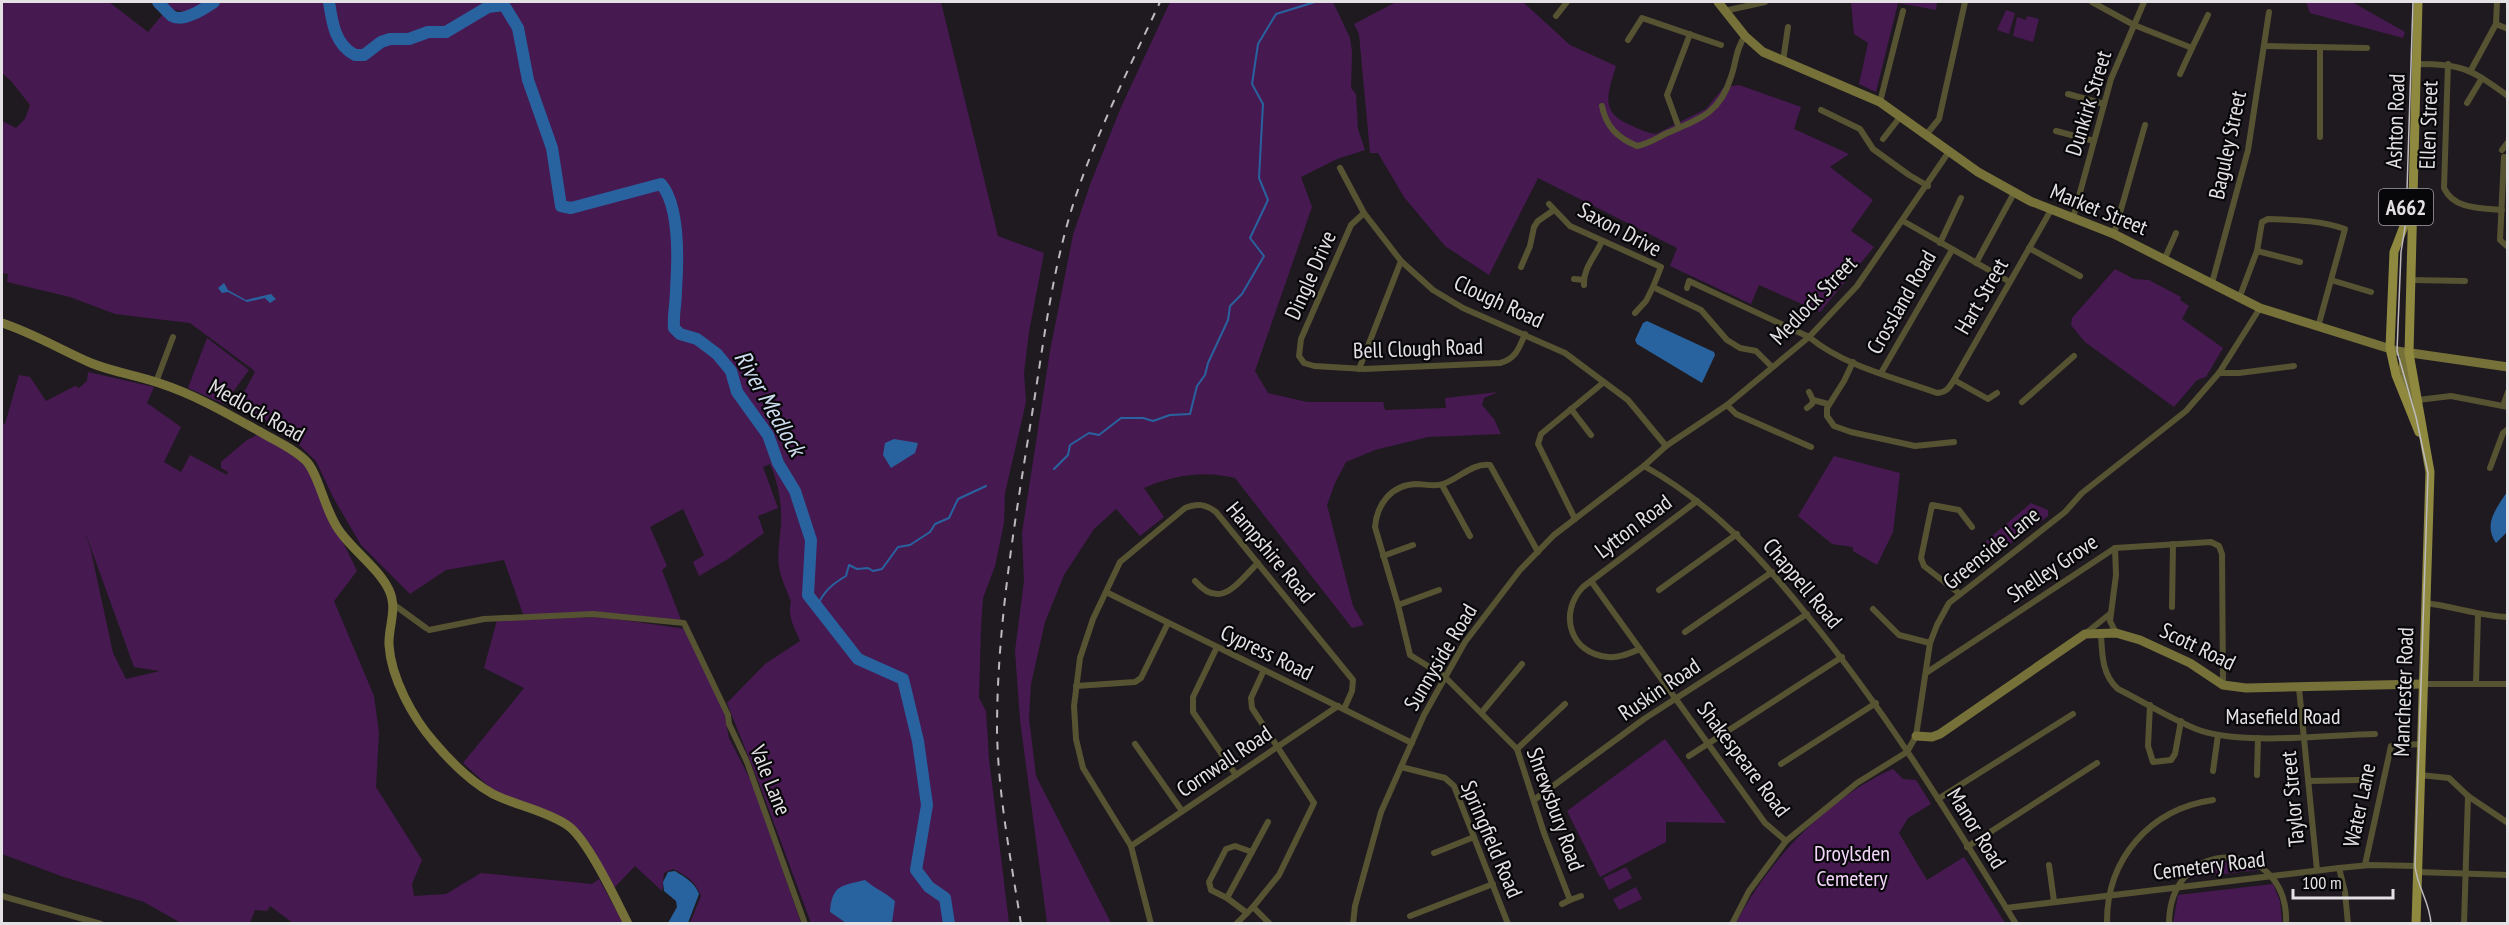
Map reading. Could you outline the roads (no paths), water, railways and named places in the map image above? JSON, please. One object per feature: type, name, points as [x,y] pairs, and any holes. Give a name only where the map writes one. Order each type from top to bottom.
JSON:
[{"type":"main road","name":"A662","points":[[2417,64],[2418,2]]},
{"type":"main road","name":"Ashton Road","points":[[2409,353],[2412,280],[2411,212],[2417,64]]},
{"type":"main road","name":"Ashton Road","points":[[2390,348],[2394,252],[2406,221],[2410,95],[2417,64]]},
{"type":"main road","name":"Manchester Road","points":[[2390,348],[2397,379],[2418,427],[2429,462]]},
{"type":"main road","name":"Manchester Road","points":[[2409,353],[2429,462],[2416,924]]},
{"type":"street","points":[[1556,16],[1567,2]]},
{"type":"street","name":"Market Street","points":[[1718,2],[1745,36],[1763,52],[1880,102],[1948,153],[2014,193],[2051,210],[2115,234],[2260,308],[2409,353],[2508,367]]},
{"type":"street","points":[[1723,11],[1765,2]]},
{"type":"street","points":[[1926,135],[1939,119],[1965,2]]},
{"type":"street","points":[[2092,2],[2134,25],[2192,48]]},
{"type":"street","name":"Dunkirk Street","points":[[2073,218],[2111,80],[2144,2]]},
{"type":"street","points":[[2471,70],[2496,24],[2497,2]]},
{"type":"street","points":[[1880,102],[1903,11]]},
{"type":"street","name":"Baguley Street","points":[[2212,283],[2248,150],[2269,12]]},
{"type":"street","points":[[2180,74],[2208,15]]},
{"type":"street","points":[[1628,40],[1642,18],[1721,45]]},
{"type":"street","points":[[2496,24],[2508,29]]},
{"type":"street","points":[[1783,61],[1788,27]]},
{"type":"street","points":[[1679,128],[1667,95],[1690,34]]},
{"type":"street","points":[[1602,106],[1606,121],[1616,134],[1637,146],[1679,128],[1711,112],[1723,99],[1740,43],[1745,36]]},
{"type":"street","points":[[2264,46],[2367,48]]},
{"type":"street","points":[[2320,47],[2320,137]]},
{"type":"street","points":[[2417,64],[2448,64],[2471,70],[2508,96]]},
{"type":"street","name":"Ellen Street","points":[[2448,64],[2444,189],[2450,198],[2466,206],[2502,210]]},
{"type":"street","points":[[2467,103],[2482,78]]},
{"type":"street","points":[[2068,94],[2104,104]]},
{"type":"street","points":[[1821,111],[1860,129],[1872,149],[1908,175],[1928,186]]},
{"type":"street","points":[[1883,139],[1900,117]]},
{"type":"street","points":[[2115,234],[2145,125]]},
{"type":"street","points":[[2056,131],[2094,141]]},
{"type":"street","points":[[2502,150],[2508,142]]},
{"type":"street","name":"Medlock Street","points":[[1644,466],[1666,446],[1727,405],[1809,337],[1857,286],[1928,186],[1948,153]]},
{"type":"street","points":[[2504,157],[2500,240],[2508,247]]},
{"type":"street","name":"Clough Road","points":[[1340,168],[1364,213],[1401,261],[1433,290],[1463,308],[1565,353],[1628,400],[1666,446]]},
{"type":"street","points":[[1976,263],[2014,193]]},
{"type":"street","points":[[1940,243],[1961,198]]},
{"type":"street","name":"Saxon Drive","points":[[1521,267],[1522,257],[1530,246],[1534,227],[1552,207],[1570,226],[1661,267],[1653,287],[1701,310],[1727,340],[1740,348],[1756,351],[1772,367]]},
{"type":"street","name":"Hart Street","points":[[1881,373],[1937,393],[1947,391],[2051,210]]},
{"type":"street","name":"Dingle Drive","points":[[1299,356],[1301,339],[1323,286],[1351,225],[1364,213]]},
{"type":"street","points":[[2240,296],[2257,251],[2262,222],[2268,219],[2309,220],[2345,229],[2318,327]]},
{"type":"street","points":[[1903,221],[2010,282]]},
{"type":"street","points":[[2165,258],[2176,233]]},
{"type":"street","points":[[1574,279],[1584,283],[1586,267],[1602,241]]},
{"type":"street","points":[[2029,248],[2080,276]]},
{"type":"street","name":"Crossland Road","points":[[1881,373],[1952,250]]},
{"type":"street","points":[[2257,251],[2300,262]]},
{"type":"street","points":[[1359,369],[1401,261]]},
{"type":"street","points":[[2331,280],[2371,292]]},
{"type":"street","points":[[2412,280],[2465,281]]},
{"type":"street","points":[[1688,285],[1809,337],[1821,346],[1881,373]]},
{"type":"street","points":[[1635,314],[1646,301],[1653,287]]},
{"type":"street","name":"Greenside Lane","points":[[1732,924],[1749,891],[1786,841],[1857,783],[1907,752],[1916,736],[1930,643],[1936,625],[1949,603],[2065,512],[2082,493],[2186,411],[2219,373],[2260,308]]},
{"type":"street","name":"Medlock Road","points":[[2,323],[92,363],[156,382],[225,411],[288,447],[306,460],[313,470],[324,503],[339,531],[384,580],[390,592],[393,604],[389,645],[401,691],[414,716],[434,742],[472,781],[494,795],[528,806],[567,825],[585,843],[628,924]]},
{"type":"street","name":"Bell Clough Road","points":[[1299,356],[1304,363],[1314,366],[1359,369],[1500,363],[1509,361],[1517,353],[1525,334]]},
{"type":"street","points":[[156,382],[172,340],[162,339]]},
{"type":"street","points":[[2409,353],[2404,359],[2403,367],[2415,405],[2418,427]]},
{"type":"street","points":[[2022,402],[2074,356]]},
{"type":"street","points":[[1853,362],[1844,381],[1828,404],[1827,416],[1830,422],[1851,432],[1916,446],[1954,442]]},
{"type":"street","points":[[2219,373],[2239,373],[2294,366]]},
{"type":"street","points":[[1954,380],[1988,399],[1997,393]]},
{"type":"street","points":[[1575,519],[1538,444],[1541,434],[1604,382]]},
{"type":"street","points":[[1809,392],[1813,400],[1828,404]]},
{"type":"street","points":[[2418,399],[2451,396],[2505,406],[2508,392]]},
{"type":"street","points":[[1807,408],[1813,400]]},
{"type":"street","points":[[1727,405],[1736,414],[1810,447]]},
{"type":"street","points":[[1571,409],[1591,435]]},
{"type":"street","points":[[2490,468],[2503,433],[2508,429]]},
{"type":"street","points":[[1470,536],[1442,485],[1480,464],[1490,465],[1538,552]]},
{"type":"street","name":"Sunnyside Road","points":[[1353,924],[1355,906],[1381,812],[1424,715],[1465,642],[1520,570],[1538,552],[1575,519],[1644,466]]},
{"type":"street","name":"Chappell Road","points":[[1644,466],[1667,479],[1737,534],[1772,572],[1842,657],[1876,703],[1907,752]]},
{"type":"street","name":"Shrewsbury Road","points":[[1442,485],[1412,484],[1398,488],[1384,500],[1376,514],[1375,527],[1410,655],[1444,676],[1517,749],[1544,833],[1570,900],[1562,904]]},
{"type":"street","name":"Lytton Road","points":[[1640,649],[1624,656],[1608,657],[1593,653],[1579,644],[1570,628],[1569,611],[1576,594],[1591,581],[1697,501]]},
{"type":"street","name":"Hampshire Road","points":[[1106,592],[1120,561],[1185,508],[1195,504],[1206,505],[1216,512],[1353,681],[1352,691],[1341,708]]},
{"type":"street","points":[[1960,594],[1924,566],[1921,558],[1932,505],[1959,510],[1972,527]]},
{"type":"street","points":[[1659,590],[1737,534]]},
{"type":"street","name":"Shelley Grove","points":[[1926,673],[2115,548],[2211,542],[2219,546],[2222,554],[2223,685]]},
{"type":"street","points":[[2172,607],[2173,544]]},
{"type":"street","points":[[1383,556],[1413,545]]},
{"type":"street","points":[[2115,548],[2116,575],[2110,621],[2116,633]]},
{"type":"street","points":[[1195,581],[1204,592],[1216,596],[1226,593],[1258,563]]},
{"type":"street","points":[[1685,632],[1772,572]]},
{"type":"street","name":"Shakespeare Road","points":[[1591,581],[1765,823],[1786,841]]},
{"type":"street","points":[[1398,605],[1438,590]]},
{"type":"street","points":[[1106,592],[1093,619],[1080,658],[1074,706],[1076,738],[1083,768],[1131,846],[1151,924]]},
{"type":"street","name":"Cypress Road","points":[[1106,592],[1412,743]]},
{"type":"street","points":[[2425,603],[2456,607],[2478,614],[2508,617]]},
{"type":"street","name":"Vale Lane","points":[[393,604],[427,629],[484,619],[593,614],[684,623],[747,762],[805,924]]},
{"type":"street","points":[[1873,609],[1899,635],[1930,643]]},
{"type":"street","points":[[1916,736],[1932,737],[1940,734],[2112,613]]},
{"type":"street","name":"Ruskin Road","points":[[1534,800],[1676,698],[1807,614]]},
{"type":"street","points":[[2476,684],[2478,614]]},
{"type":"street","points":[[1076,686],[1135,682],[1141,678],[1168,622]]},
{"type":"street","name":"Scott Road","points":[[2085,634],[2116,633],[2170,652],[2223,685],[2246,688],[2299,688],[2423,684]]},
{"type":"street","name":"Masefield Road","points":[[2102,634],[2102,656],[2111,684],[2118,690],[2196,729],[2218,735],[2258,738],[2375,734]]},
{"type":"street","points":[[1217,647],[1192,697],[1193,712],[1236,775]]},
{"type":"street","points":[[1689,756],[1842,657]]},
{"type":"street","points":[[1482,712],[1521,664]]},
{"type":"street","points":[[1236,924],[1253,907],[1278,875],[1314,803],[1252,708],[1251,698],[1264,670]]},
{"type":"street","points":[[2423,684],[2507,684],[2508,676]]},
{"type":"street","name":"Taylor Street","points":[[2299,688],[2317,870]]},
{"type":"street","points":[[1781,764],[1876,703]]},
{"type":"street","points":[[1517,749],[1565,704]]},
{"type":"street","points":[[2150,705],[2148,746],[2153,762],[2171,760],[2175,754],[2181,721]]},
{"type":"street","name":"Cornwall Road","points":[[1131,846],[1276,748],[1341,708]]},
{"type":"street","points":[[1938,799],[2073,714]]},
{"type":"street","points":[[2214,771],[2218,735]]},
{"type":"street","points":[[2257,775],[2258,738]]},
{"type":"street","points":[[1135,744],[1182,811]]},
{"type":"street","name":"Water Lane","points":[[2365,866],[2391,746],[2420,744]]},
{"type":"street","name":"Manor Road","points":[[1907,752],[2016,924]]},
{"type":"street","points":[[1967,847],[2097,763]]},
{"type":"street","name":"Springfield Road","points":[[1401,767],[1445,778],[1454,786],[1509,924]]},
{"type":"street","points":[[2420,775],[2449,778],[2468,796],[2508,823]]},
{"type":"street","points":[[2309,781],[2359,780]]},
{"type":"street","points":[[2464,924],[2468,796]]},
{"type":"street","points":[[2107,924],[2108,895],[2121,865],[2142,834],[2173,811],[2193,803],[2213,800]]},
{"type":"street","points":[[1227,898],[1268,822]]},
{"type":"street","points":[[1434,853],[1474,837]]},
{"type":"street","points":[[1246,913],[1227,898],[1210,890],[1209,882],[1226,849],[1235,846],[1252,852]]},
{"type":"street","points":[[2169,924],[2171,903],[2184,876],[2198,865],[2221,857],[2250,861],[2272,875],[2284,899],[2286,924]]},
{"type":"street","points":[[2049,865],[2054,901]]},
{"type":"street","name":"Cemetery Road","points":[[2006,908],[2272,875],[2365,866],[2508,875]]},
{"type":"street","points":[[2339,868],[2345,892],[2348,924]]},
{"type":"street","points":[[1410,916],[1493,884]]},
{"type":"street","points":[[1570,900],[1581,896]]},
{"type":"street","points":[[2,899],[101,924]]},
{"type":"street","points":[[1253,907],[1270,924]]},
{"type":"water","points":[[224,283],[228,290],[246,300],[271,294],[276,299],[270,303],[265,298],[247,302],[228,292],[222,293],[218,288]]},
{"type":"water","points":[[1647,321],[1714,352],[1715,355],[1702,383],[1637,344],[1635,340],[1643,323]]},
{"type":"water","points":[[894,439],[918,443],[915,453],[891,468],[883,455],[885,443]]},
{"type":"water","points":[[2507,492],[2507,532],[2496,543],[2492,536],[2492,517]]},
{"type":"water","points":[[675,871],[692,883],[699,894],[688,923],[668,923],[677,907],[676,901],[664,891],[663,882],[668,872]]},
{"type":"water","points":[[865,880],[895,901],[892,923],[846,923],[830,912],[836,891],[844,885]]},
{"type":"waterway","name":"River Medlock","points":[[158,2],[177,18],[194,14],[214,2]]},
{"type":"waterway","name":"River Medlock","points":[[329,2],[333,25],[339,39],[348,51],[355,55],[364,55],[381,42],[390,39],[409,39],[428,32],[446,32],[488,7],[504,5],[518,28],[528,80],[552,148],[561,206],[571,208],[661,184],[672,206],[675,220],[677,264],[674,328],[680,334],[697,339],[717,354],[731,371],[737,392],[768,435],[778,463],[795,491],[811,540],[808,595],[858,659],[903,679],[918,741],[927,805],[916,870],[929,887],[945,898],[949,924]]},
{"type":"waterway","points":[[1054,469],[1068,455],[1070,445],[1089,433],[1099,435],[1121,418],[1143,418],[1153,421],[1170,415],[1190,414],[1197,386],[1205,375],[1208,363],[1228,320],[1230,306],[1242,294],[1264,256],[1250,238],[1268,200],[1259,178],[1263,104],[1252,84],[1258,44],[1276,14],[1315,2]]},
{"type":"waterway","points":[[817,607],[828,589],[846,576],[849,565],[857,569],[868,568],[873,571],[882,569],[898,547],[910,545],[930,532],[935,524],[949,518],[958,499],[986,486]]},
{"type":"tram line","points":[[2413,2],[2406,221],[2401,252],[2397,351],[2416,417],[2428,473],[2415,866],[2431,924]]},
{"type":"railway","points":[[1021,924],[1002,803],[997,730],[1000,649],[1014,528],[1051,295],[1063,239],[1080,184],[1098,138],[1160,2]]},
{"type":"park label","name":"Droylsden Cemetery","points":[[1852,866]]}]
